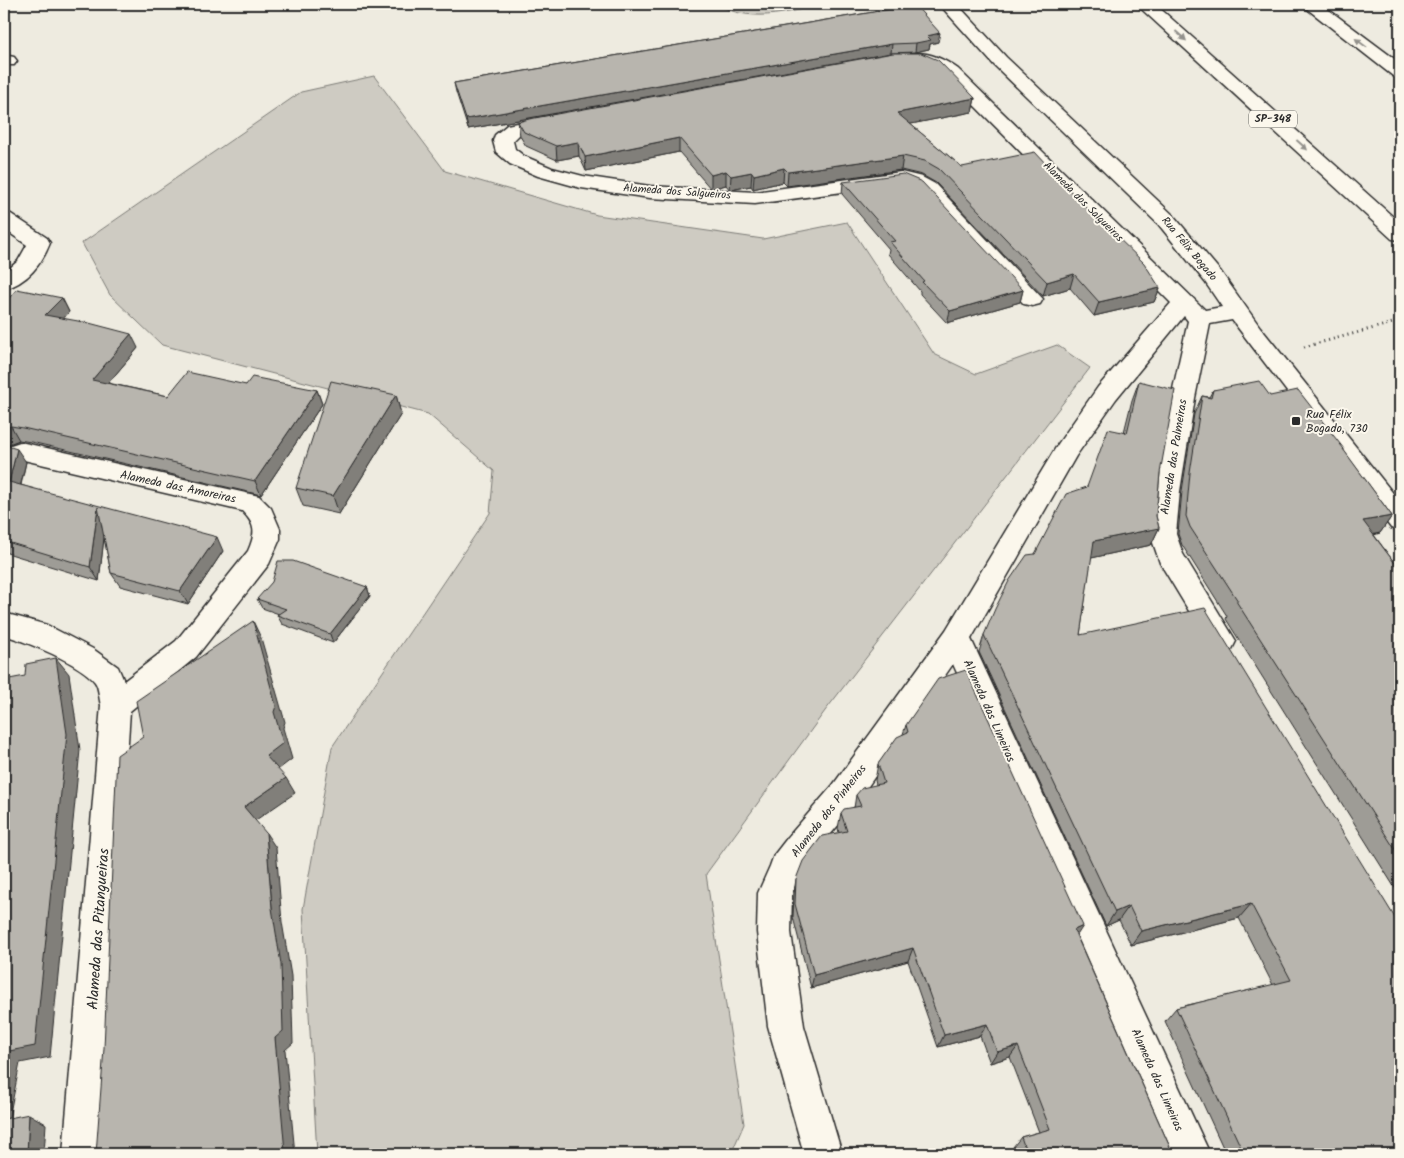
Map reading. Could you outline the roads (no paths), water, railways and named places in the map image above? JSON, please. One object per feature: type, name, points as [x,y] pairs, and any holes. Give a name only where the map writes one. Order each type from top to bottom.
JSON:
[{"type":"main road","name":"Rua Félix Bogado","points":[[948,4],[1000,61],[1166,220],[1213,277],[1400,521]]},
{"type":"main road","name":"SP-348","points":[[1145,4],[1400,234]]},
{"type":"main road","points":[[1310,4],[1400,72]]},
{"type":"main road","name":"Alameda dos Salgueiros","points":[[891,60],[923,57],[935,60],[948,70],[1020,137],[1192,311]]},
{"type":"main road","name":"Alameda dos Salgueiros","points":[[573,118],[514,129],[505,135],[503,141],[506,152],[517,160],[545,172],[582,182],[650,192],[755,198],[901,178],[915,181],[928,188],[1032,298]]},
{"type":"main road","points":[[4,282],[16,275],[34,258],[39,243],[9,227]]},
{"type":"main road","points":[[956,638],[1067,450],[1107,393],[1192,311],[1238,311]]},
{"type":"main road","name":"Alameda das Palmeiras","points":[[1192,311],[1183,398],[1169,482],[1163,534],[1170,556],[1238,666]]},
{"type":"main road","name":"Alameda das Amoreiras","points":[[20,451],[250,503],[262,515],[267,529],[267,539],[259,557],[186,648],[116,704]]},
{"type":"main road","points":[[4,624],[37,633],[83,657],[108,676],[116,704]]},
{"type":"main road","name":"Alameda dos Pinheiros","points":[[823,1154],[786,1026],[774,932],[776,893],[786,866],[844,795],[956,638]]},
{"type":"main road","name":"Alameda das Limeiras","points":[[956,638],[1191,1154]]},
{"type":"main road","name":"Alameda das Pitangueiras","points":[[82,1154],[116,704]]},
{"type":"place","name":"Rua Félix Bogado, 730","points":[[1296,421]]}]
